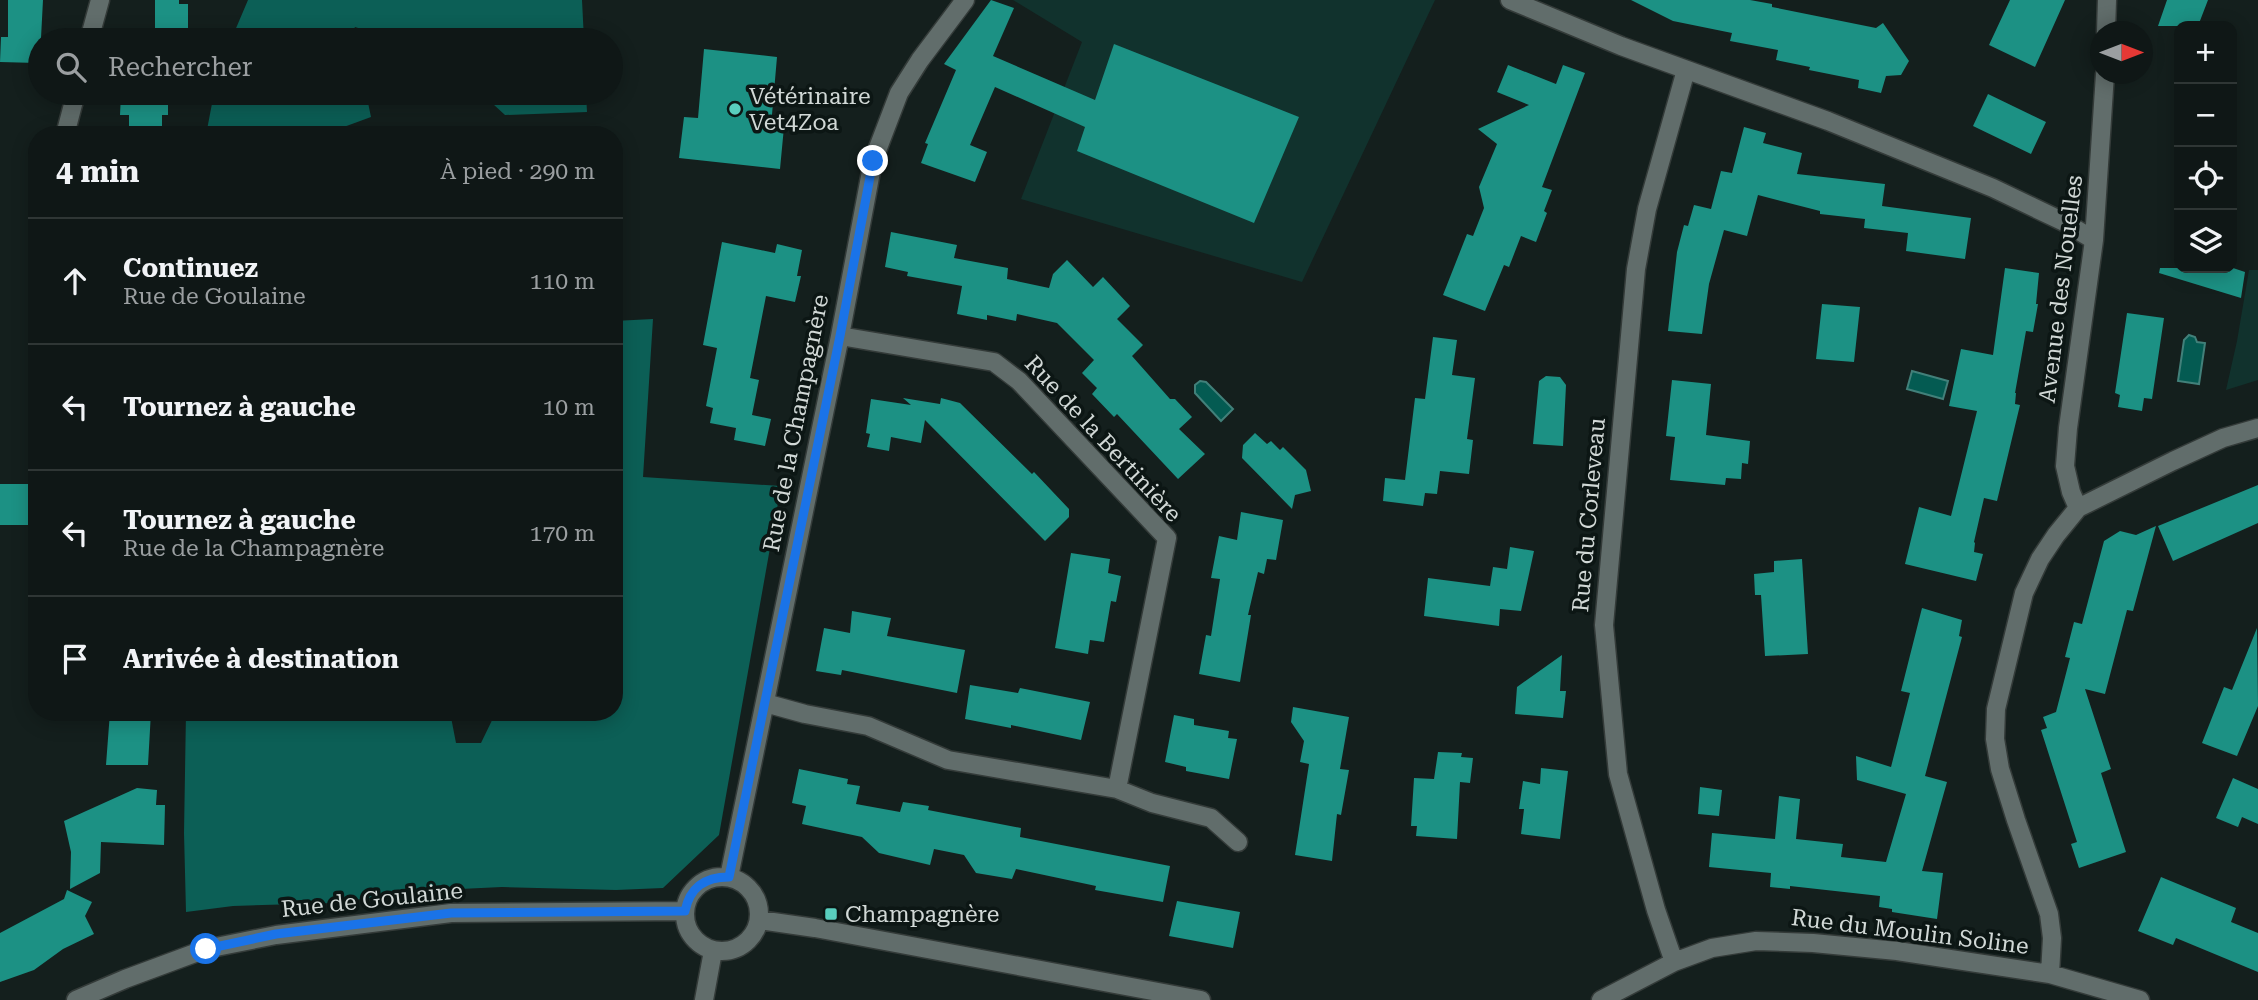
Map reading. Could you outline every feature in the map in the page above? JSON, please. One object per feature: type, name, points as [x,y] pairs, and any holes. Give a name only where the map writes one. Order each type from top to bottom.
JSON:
[{"type":"street","points":[[92,28],[100,0]]},
{"type":"street","name":"Rue de la Champagnère","points":[[729,877],[840,336],[873,161],[899,93],[965,0]]},
{"type":"street","points":[[1510,0],[1621,46],[1828,121],[1993,188],[2064,222],[2094,240]]},
{"type":"street","points":[[2106,21],[2107,0]]},
{"type":"street","name":"Rue du Corleveau","points":[[1674,962],[1656,910],[1618,774],[1604,625],[1636,269],[1647,209],[1686,70]]},
{"type":"street","name":"Avenue des Nouelles","points":[[2078,508],[2065,466],[2094,240],[2104,84]]},
{"type":"street","points":[[67,126],[73,105]]},
{"type":"street","name":"Rue de la Bertinière","points":[[840,336],[993,362],[1019,381],[1167,538],[1117,789]]},
{"type":"street","points":[[2050,974],[2052,938],[2049,914],[2000,769],[1995,738],[1996,709],[2024,593],[2040,559],[2078,508],[2211,444],[2258,428]]},
{"type":"street","points":[[765,703],[805,715],[868,726],[948,760],[1117,789],[1152,803],[1211,818],[1238,842]]},
{"type":"street","points":[[716,877],[729,877],[748,888],[755,897],[759,920],[755,931],[738,948],[713,951],[695,941],[685,922],[687,899],[694,888],[705,881],[716,877]]},
{"type":"street","name":"Rue de Goulaine","points":[[76,1000],[206,949],[276,934],[451,913],[685,911]]},
{"type":"street","points":[[759,920],[816,928],[1201,1000]]},
{"type":"street","name":"Rue du Moulin Soline","points":[[1674,962],[1712,948],[1756,941],[1813,943],[1897,951],[2050,974],[2140,1000]]},
{"type":"street","points":[[704,1000],[713,951]]},
{"type":"street","points":[[1601,1000],[1674,962]]},
{"type":"shaded area","points":[[248,0],[582,0],[583,28],[355,27],[236,28]]},
{"type":"shaded area","points":[[1013,0],[1435,0],[1302,282],[1021,199],[1082,42]]},
{"type":"shaded area","points":[[212,105],[368,105],[371,117],[346,126],[208,126]]},
{"type":"shaded area","points":[[494,105],[587,105],[587,112],[505,115]]},
{"type":"shaded area","points":[[2249,270],[2258,270],[2258,380],[2226,390],[2237,341]]},
{"type":"shaded area","points":[[653,319],[643,477],[781,486],[719,835],[663,888],[616,890],[502,887],[418,891],[333,903],[233,906],[186,912],[186,721],[452,721],[456,743],[481,743],[492,721],[623,721],[623,321]]},
{"type":"shaded area","points":[[2189,335],[2195,337],[2197,342],[2205,343],[2199,384],[2178,381],[2184,340]]},
{"type":"shaded area","points":[[1912,371],[1948,381],[1943,399],[1907,389]]},
{"type":"shaded area","points":[[1200,381],[1206,382],[1233,409],[1221,421],[1195,393],[1195,385]]},
{"type":"building","points":[[8,0],[43,0],[42,28],[28,28],[28,63],[0,62],[1,37],[8,37]]},
{"type":"building","points":[[155,0],[179,0],[179,4],[188,4],[188,28],[155,28]]},
{"type":"building","points":[[991,0],[1014,8],[993,56],[1095,100],[1114,44],[1299,117],[1254,223],[1077,151],[1085,127],[995,87],[970,145],[987,152],[975,182],[921,163],[928,144],[925,143],[956,70],[944,64]]},
{"type":"building","points":[[1631,0],[1750,0],[1876,28],[1883,23],[1909,61],[1901,75],[1886,76],[1881,93],[1858,88],[1859,80],[1776,60],[1778,50],[1730,41],[1732,33],[1673,21]]},
{"type":"building","points":[[2010,0],[2065,0],[2035,67],[1989,45]]},
{"type":"building","points":[[2167,0],[2208,0],[2200,21],[2174,21],[2174,26],[2158,26]]},
{"type":"building","name":"Vétérinaire Vet4Zoa","points":[[704,49],[777,57],[771,126],[784,127],[780,169],[679,158],[684,117],[698,118]]},
{"type":"building","points":[[1508,65],[1556,84],[1563,65],[1585,73],[1542,187],[1552,190],[1536,242],[1521,236],[1509,267],[1504,265],[1485,311],[1443,295],[1467,234],[1473,236],[1484,208],[1479,187],[1497,144],[1478,129],[1529,105],[1497,92]]},
{"type":"building","points":[[1988,94],[2046,122],[2031,154],[1973,126]]},
{"type":"building","points":[[120,105],[168,105],[168,115],[162,115],[162,126],[129,126],[129,115],[120,115]]},
{"type":"building","points":[[1744,127],[1766,133],[1763,143],[1802,153],[1797,174],[1885,184],[1882,206],[1971,218],[1965,259],[1906,251],[1908,233],[1864,228],[1865,219],[1820,214],[1820,211],[1758,195],[1747,236],[1724,230],[1709,284],[1702,334],[1668,331],[1677,252],[1684,225],[1688,226],[1694,205],[1711,209],[1721,171],[1732,173]]},
{"type":"building","points":[[891,232],[957,245],[954,258],[1008,268],[1007,279],[1049,288],[1053,274],[1067,260],[1093,287],[1103,277],[1130,306],[1117,319],[1143,345],[1132,356],[1170,399],[1175,399],[1192,417],[1179,429],[1205,454],[1178,479],[1117,414],[1114,417],[1092,394],[1097,388],[1082,373],[1094,360],[1057,323],[1017,314],[1016,321],[987,315],[987,320],[957,314],[962,286],[907,276],[908,272],[885,267]]},
{"type":"building","points":[[722,242],[775,253],[777,244],[802,250],[797,276],[801,276],[795,302],[766,296],[750,378],[759,380],[752,415],[771,419],[765,446],[734,440],[736,428],[710,423],[713,408],[706,406],[717,348],[703,345]]},
{"type":"building","points":[[2005,268],[2039,273],[2038,304],[2033,332],[2026,331],[2015,393],[2015,404],[2020,405],[1997,501],[1984,498],[1974,542],[1974,552],[1983,554],[1976,581],[1905,564],[1919,507],[1951,516],[1977,411],[1949,406],[1961,349],[1993,355]]},
{"type":"building","points":[[2160,268],[2174,268],[2174,273],[2237,273],[2237,269],[2245,272],[2241,298],[2159,273]]},
{"type":"building","points":[[1822,304],[1860,307],[1854,362],[1816,359]]},
{"type":"building","points":[[2127,313],[2164,318],[2152,399],[2144,398],[2142,411],[2118,407],[2120,395],[2115,393]]},
{"type":"building","points":[[1433,337],[1457,340],[1452,375],[1475,378],[1467,439],[1473,440],[1469,474],[1440,471],[1437,494],[1425,493],[1423,506],[1383,501],[1385,478],[1405,480],[1415,398],[1425,399]]},
{"type":"building","points":[[1546,376],[1560,377],[1566,385],[1563,446],[1533,444],[1539,381]]},
{"type":"building","points":[[1672,380],[1711,384],[1706,435],[1750,441],[1748,464],[1742,463],[1741,479],[1726,478],[1725,485],[1670,480],[1675,437],[1666,436]]},
{"type":"building","points":[[903,398],[940,404],[941,398],[960,403],[1032,474],[1034,472],[1069,509],[1069,517],[1045,541],[925,420],[921,443],[891,437],[889,451],[867,447],[870,434],[866,433],[871,399],[911,405]]},
{"type":"building","points":[[1255,433],[1267,444],[1271,441],[1280,450],[1283,447],[1306,470],[1311,491],[1295,495],[1292,509],[1242,458],[1243,445]]},
{"type":"building","points":[[0,484],[28,484],[28,525],[0,525]]},
{"type":"building","points":[[2258,485],[2258,523],[2173,561],[2158,526]]},
{"type":"building","points":[[1241,512],[1283,520],[1276,560],[1267,559],[1264,574],[1258,572],[1248,615],[1251,615],[1240,682],[1199,674],[1206,635],[1211,636],[1220,579],[1211,578],[1219,536],[1237,540]]},
{"type":"building","points":[[2156,526],[2133,611],[2127,610],[2105,694],[2085,689],[2111,769],[2101,773],[2126,852],[2079,868],[2071,844],[2077,842],[2041,730],[2047,728],[2043,717],[2056,712],[2070,658],[2065,657],[2074,622],[2082,624],[2104,541],[2120,531],[2136,535]]},
{"type":"building","points":[[1510,547],[1534,551],[1521,611],[1500,609],[1499,626],[1424,616],[1428,578],[1490,586],[1493,567],[1507,569]]},
{"type":"building","points":[[1071,553],[1110,559],[1108,573],[1121,576],[1116,602],[1111,601],[1104,642],[1090,640],[1088,654],[1055,648]]},
{"type":"building","points":[[1802,559],[1808,654],[1765,656],[1761,595],[1755,595],[1754,574],[1774,572],[1774,561]]},
{"type":"building","points":[[1922,608],[1962,620],[1959,636],[1962,637],[1925,776],[1947,782],[1922,871],[1943,873],[1937,919],[1892,912],[1892,909],[1879,907],[1880,896],[1790,886],[1790,889],[1770,887],[1771,873],[1709,867],[1712,833],[1775,839],[1779,796],[1800,799],[1796,839],[1843,844],[1841,857],[1886,862],[1906,794],[1857,780],[1856,756],[1891,767],[1910,693],[1901,691]]},
{"type":"building","points":[[852,611],[891,618],[887,636],[965,650],[957,693],[842,670],[841,675],[816,671],[824,628],[850,633]]},
{"type":"building","points":[[2257,628],[2258,706],[2237,756],[2202,743],[2224,687],[2232,690]]},
{"type":"building","points":[[1562,655],[1560,691],[1566,691],[1563,718],[1515,714],[1517,687]]},
{"type":"building","points":[[970,685],[1018,693],[1020,688],[1090,702],[1081,740],[1011,725],[1011,728],[965,719]]},
{"type":"building","points":[[1293,707],[1349,717],[1340,769],[1349,770],[1341,815],[1337,814],[1332,861],[1295,855],[1309,764],[1300,762],[1304,741],[1291,722]]},
{"type":"building","points":[[1174,715],[1194,719],[1194,725],[1229,731],[1228,738],[1237,739],[1229,779],[1186,771],[1186,767],[1165,762]]},
{"type":"building","points":[[109,721],[150,721],[148,765],[106,765]]},
{"type":"building","points":[[1438,752],[1462,753],[1461,757],[1473,758],[1470,783],[1460,782],[1457,839],[1416,836],[1417,826],[1411,826],[1414,778],[1434,779]]},
{"type":"building","points":[[1541,768],[1568,771],[1560,839],[1521,834],[1524,809],[1519,809],[1523,781],[1540,784]]},
{"type":"building","points":[[799,769],[848,779],[847,784],[860,786],[856,804],[900,812],[903,802],[929,806],[928,810],[1021,828],[1020,837],[1170,866],[1163,902],[1095,890],[1096,886],[1016,869],[1012,879],[976,873],[964,855],[934,849],[930,865],[879,853],[862,837],[802,824],[806,806],[792,803]]},
{"type":"building","points":[[2233,778],[2258,789],[2258,824],[2242,817],[2238,827],[2216,818]]},
{"type":"building","points":[[1700,787],[1722,790],[1719,816],[1698,814]]},
{"type":"building","points":[[137,788],[157,790],[156,805],[165,805],[164,845],[101,842],[100,873],[70,889],[71,852],[64,821]]},
{"type":"building","points":[[2161,877],[2236,908],[2231,922],[2258,933],[2258,972],[2176,938],[2173,945],[2138,931]]},
{"type":"building","points":[[67,890],[92,902],[85,916],[94,934],[63,949],[34,970],[0,982],[0,933],[64,899]]},
{"type":"building","points":[[1177,901],[1240,912],[1233,948],[1169,936]]},
{"type":"place","name":"Vétérinaire Vet4Zoa","points":[[735,109]]},
{"type":"place","name":"Champagnère","points":[[831,914]]},
{"type":"route","points":[[206,949],[276,934],[451,913],[685,911],[687,899],[694,888],[716,877],[729,877],[840,336],[873,161]]}]
